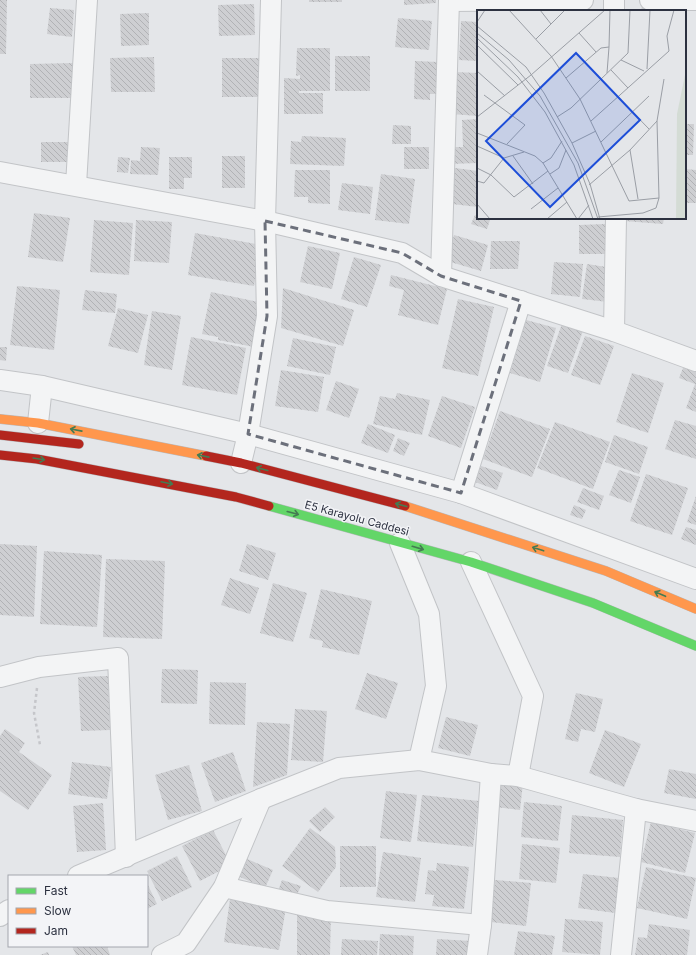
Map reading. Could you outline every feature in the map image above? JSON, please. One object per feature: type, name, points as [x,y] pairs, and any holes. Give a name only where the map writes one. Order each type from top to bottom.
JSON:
[{"type":"highway","points":[[0,419],[38,422],[241,463],[408,507],[606,571],[696,609]]},
{"type":"highway","points":[[0,435],[73,443],[154,446]]},
{"type":"highway","name":"E5 Karayolu Caddesi","points":[[0,455],[37,459],[236,497],[400,542],[471,562],[592,603],[696,646]]},
{"type":"street","points":[[76,185],[87,0]]},
{"type":"street","points":[[241,463],[248,434],[267,316],[265,220],[270,0]]},
{"type":"street","points":[[441,276],[449,1],[583,0]]},
{"type":"street","points":[[650,0],[696,0]]},
{"type":"street","points":[[0,172],[265,220],[402,253],[441,276],[614,331],[696,361]]},
{"type":"street","points":[[614,331],[616,219]]},
{"type":"street","points":[[461,493],[521,301]]},
{"type":"street","points":[[0,380],[42,386],[248,434],[461,493],[696,579]]},
{"type":"street","points":[[38,422],[42,386]]},
{"type":"street","points":[[400,542],[429,614],[436,686],[419,760]]},
{"type":"street","points":[[471,562],[533,696],[518,776]]},
{"type":"street","points":[[0,677],[39,668],[118,658],[126,857]]},
{"type":"street","points":[[81,875],[339,768],[419,760],[491,774],[518,776],[636,809],[696,821]]},
{"type":"street","points":[[477,955],[481,925],[491,774]]},
{"type":"street","points":[[162,955],[187,949],[224,887],[261,799]]},
{"type":"street","points":[[621,955],[636,809]]},
{"type":"street","points":[[224,887],[327,911],[481,925]]},
{"type":"path","points":[[39,668],[34,713],[40,745]]},
{"type":"highlighted area","points":[[265,221],[402,253],[441,276],[521,301],[461,493],[248,434],[267,316]]},
{"type":"building","points":[[0,0],[7,0],[6,54],[0,54]]},
{"type":"building","points":[[309,0],[342,0],[342,2],[309,2]]},
{"type":"building","points":[[404,0],[436,0],[436,3],[404,5]]},
{"type":"building","points":[[254,4],[255,35],[219,36],[218,5]]},
{"type":"building","points":[[642,6],[674,7],[674,10],[641,10]]},
{"type":"building","points":[[50,8],[74,10],[72,37],[47,34]]},
{"type":"building","points":[[149,13],[149,45],[121,46],[120,14]]},
{"type":"building","points":[[398,18],[432,21],[429,50],[395,47]]},
{"type":"building","points":[[461,21],[477,22],[477,61],[459,60]]},
{"type":"building","points":[[297,48],[330,48],[330,91],[299,91],[299,93],[323,93],[323,114],[284,114],[284,78],[300,79],[300,75],[296,76]]},
{"type":"building","points":[[335,56],[370,56],[370,91],[335,91]]},
{"type":"building","points":[[154,57],[155,92],[111,92],[110,58]]},
{"type":"building","points":[[222,58],[261,58],[261,97],[222,97]]},
{"type":"building","points":[[415,61],[438,62],[437,94],[430,94],[430,100],[414,99]]},
{"type":"building","points":[[74,63],[74,98],[30,98],[30,64]]},
{"type":"building","points":[[454,72],[477,73],[477,116],[451,114]]},
{"type":"building","points":[[477,119],[477,163],[450,164],[449,147],[463,147],[462,120]]},
{"type":"building","points":[[686,124],[694,124],[693,155],[686,155]]},
{"type":"building","points":[[393,125],[411,126],[411,144],[392,144]]},
{"type":"building","points":[[302,136],[346,138],[344,166],[290,164],[291,141],[301,142]]},
{"type":"building","points":[[41,142],[73,142],[73,162],[41,162]]},
{"type":"building","points":[[141,147],[160,148],[158,175],[130,174],[131,160],[140,161]]},
{"type":"building","points":[[404,147],[429,147],[429,169],[404,169]]},
{"type":"building","points":[[222,156],[245,156],[245,188],[222,188]]},
{"type":"building","points":[[118,157],[130,158],[128,173],[117,172]]},
{"type":"building","points":[[169,157],[192,157],[192,178],[184,178],[184,189],[169,189]]},
{"type":"building","points":[[455,168],[477,171],[477,207],[452,204]]},
{"type":"building","points":[[686,169],[696,170],[696,203],[686,203]]},
{"type":"building","points":[[295,170],[330,170],[330,204],[308,203],[308,197],[294,197]]},
{"type":"building","points":[[381,174],[415,179],[409,224],[375,220]]},
{"type":"building","points":[[342,183],[373,187],[370,214],[338,210]]},
{"type":"building","points":[[34,213],[70,218],[63,262],[28,257]]},
{"type":"building","points":[[475,215],[477,216],[477,219],[490,220],[487,229],[471,224]]},
{"type":"building","points":[[624,219],[664,219],[663,224],[624,221]]},
{"type":"building","points":[[94,220],[133,223],[129,275],[90,272]]},
{"type":"building","points":[[136,220],[172,222],[169,263],[134,261]]},
{"type":"building","points":[[606,224],[606,254],[579,254],[579,225]]},
{"type":"building","points":[[195,233],[261,245],[254,286],[188,275]]},
{"type":"building","points":[[454,235],[488,245],[481,271],[447,261]]},
{"type":"building","points":[[491,241],[520,241],[518,269],[490,269]]},
{"type":"building","points":[[308,246],[340,253],[332,289],[300,282]]},
{"type":"building","points":[[354,257],[381,265],[367,307],[341,299]]},
{"type":"building","points":[[554,262],[583,264],[580,297],[551,294]]},
{"type":"building","points":[[587,264],[613,268],[608,302],[582,299]]},
{"type":"building","points":[[391,275],[447,289],[438,325],[398,315],[404,290],[389,286]]},
{"type":"building","points":[[17,286],[60,290],[54,350],[10,345]]},
{"type":"building","points":[[283,288],[354,310],[343,346],[281,328]]},
{"type":"building","points":[[85,290],[117,294],[115,313],[82,310]]},
{"type":"building","points":[[211,292],[263,303],[254,347],[218,340],[218,337],[202,334]]},
{"type":"building","points":[[458,299],[494,307],[478,376],[442,368]]},
{"type":"building","points":[[118,308],[148,315],[138,353],[108,346]]},
{"type":"building","points":[[152,311],[181,316],[172,370],[144,365]]},
{"type":"building","points":[[564,318],[585,325],[568,373],[547,366]]},
{"type":"building","points":[[526,320],[556,328],[540,382],[510,373]]},
{"type":"building","points":[[585,336],[614,346],[600,385],[571,375]]},
{"type":"building","points":[[191,337],[246,348],[237,395],[182,385]]},
{"type":"building","points":[[293,338],[336,347],[330,375],[287,366]]},
{"type":"building","points":[[0,347],[7,347],[6,361],[0,360]]},
{"type":"building","points":[[685,363],[696,367],[696,412],[686,408],[695,384],[679,378]]},
{"type":"building","points":[[281,370],[324,377],[318,412],[275,406]]},
{"type":"building","points":[[632,373],[664,383],[648,433],[616,422]]},
{"type":"building","points":[[336,381],[359,389],[349,418],[326,410]]},
{"type":"building","points":[[397,393],[430,400],[422,435],[373,424],[380,396],[395,399]]},
{"type":"building","points":[[442,396],[475,407],[461,448],[428,436]]},
{"type":"building","points":[[500,411],[550,429],[532,477],[483,459]]},
{"type":"building","points":[[675,420],[696,426],[696,459],[665,449]]},
{"type":"building","points":[[555,422],[610,442],[593,489],[537,468]]},
{"type":"building","points":[[368,424],[395,435],[388,453],[361,443]]},
{"type":"building","points":[[614,435],[648,447],[639,474],[605,462]]},
{"type":"building","points":[[398,438],[410,443],[404,456],[393,451]]},
{"type":"building","points":[[481,466],[503,473],[497,490],[475,482]]},
{"type":"building","points":[[619,470],[640,477],[631,503],[609,495]]},
{"type":"building","points":[[646,474],[688,488],[672,535],[630,521]]},
{"type":"building","points":[[583,488],[604,496],[599,510],[577,502]]},
{"type":"building","points":[[696,496],[696,525],[687,522]]},
{"type":"building","points":[[574,505],[586,510],[582,519],[570,515]]},
{"type":"building","points":[[686,527],[696,530],[696,545],[681,539]]},
{"type":"building","points":[[0,544],[37,546],[34,617],[0,615]]},
{"type":"building","points":[[247,544],[276,553],[268,580],[239,571]]},
{"type":"building","points":[[44,551],[102,555],[97,627],[40,624]]},
{"type":"building","points":[[106,559],[165,561],[162,639],[103,637]]},
{"type":"building","points":[[230,578],[259,588],[250,614],[221,605]]},
{"type":"building","points":[[273,583],[307,593],[293,642],[260,633]]},
{"type":"building","points":[[321,589],[372,601],[359,655],[322,647],[323,641],[309,638]]},
{"type":"building","points":[[162,669],[198,670],[197,704],[161,703]]},
{"type":"building","points":[[367,673],[398,683],[386,719],[355,709]]},
{"type":"building","points":[[108,676],[110,730],[81,731],[78,677]]},
{"type":"building","points":[[210,682],[246,683],[245,725],[209,724]]},
{"type":"building","points":[[576,693],[603,699],[595,732],[581,729],[578,742],[565,739]]},
{"type":"building","points":[[295,709],[327,711],[323,762],[291,760]]},
{"type":"building","points":[[446,717],[478,725],[470,756],[438,748]]},
{"type":"building","points":[[257,722],[290,724],[287,775],[253,787]]},
{"type":"building","points":[[5,729],[25,743],[19,752],[52,775],[28,810],[0,791],[0,736]]},
{"type":"building","points":[[605,730],[641,744],[624,787],[589,773]]},
{"type":"building","points":[[233,752],[246,791],[215,802],[201,763]]},
{"type":"building","points":[[72,762],[111,767],[107,799],[68,794]]},
{"type":"building","points":[[189,765],[202,811],[168,820],[155,775]]},
{"type":"building","points":[[669,769],[696,774],[696,799],[664,793]]},
{"type":"building","points":[[498,780],[523,783],[520,810],[495,807]]},
{"type":"building","points":[[386,791],[417,795],[411,842],[380,838]]},
{"type":"building","points":[[422,795],[479,801],[473,847],[417,841]]},
{"type":"building","points":[[524,802],[562,806],[558,841],[521,837]]},
{"type":"building","points":[[103,803],[106,850],[77,852],[73,806]]},
{"type":"building","points":[[325,807],[335,817],[320,832],[309,821]]},
{"type":"building","points":[[572,815],[623,820],[620,857],[569,853]]},
{"type":"building","points":[[651,822],[695,833],[685,873],[641,862]]},
{"type":"building","points":[[310,828],[335,847],[336,867],[318,892],[282,866]]},
{"type":"building","points":[[213,830],[231,865],[200,881],[182,846]]},
{"type":"building","points":[[522,844],[560,848],[556,883],[519,879]]},
{"type":"building","points":[[340,846],[376,846],[376,887],[340,887]]},
{"type":"building","points":[[383,852],[421,858],[415,902],[376,897]]},
{"type":"building","points":[[177,856],[192,887],[162,901],[147,871]]},
{"type":"building","points":[[247,859],[273,870],[265,888],[240,877]]},
{"type":"building","points":[[437,863],[469,867],[464,909],[432,906],[434,895],[425,894],[428,870],[436,871]]},
{"type":"building","points":[[646,867],[696,878],[687,919],[637,908]]},
{"type":"building","points":[[583,874],[619,878],[615,913],[578,908]]},
{"type":"building","points":[[282,880],[301,886],[296,897],[278,891]]},
{"type":"building","points":[[495,880],[531,883],[526,926],[491,922]]},
{"type":"building","points":[[148,885],[157,904],[148,908]]},
{"type":"building","points":[[230,899],[286,907],[279,950],[224,942]]},
{"type":"building","points":[[297,913],[331,913],[330,955],[297,955]]},
{"type":"building","points":[[565,919],[603,922],[600,955],[562,952]]},
{"type":"building","points":[[649,924],[690,930],[687,955],[635,955],[638,937],[647,938]]},
{"type":"building","points":[[518,931],[555,936],[552,955],[514,955]]},
{"type":"building","points":[[380,934],[414,936],[413,955],[379,955]]},
{"type":"building","points":[[342,939],[378,941],[377,955],[341,955]]},
{"type":"building","points":[[437,939],[471,941],[471,955],[436,955]]},
{"type":"building","points":[[72,947],[107,947],[110,955],[76,955]]},
{"type":"building","points":[[48,952],[49,955],[40,955]]},
{"type":"traffic: fast","points":[[269,506],[471,562],[593,603],[696,646]]},
{"type":"traffic: slow","points":[[0,419],[38,423],[206,456]]},
{"type":"traffic: slow","points":[[405,506],[606,571],[696,609]]},
{"type":"traffic: jam","points":[[0,435],[79,444]]},
{"type":"traffic: jam","points":[[0,455],[37,459],[236,497],[269,506]]},
{"type":"traffic: jam","points":[[206,456],[241,463],[405,506]]}]
